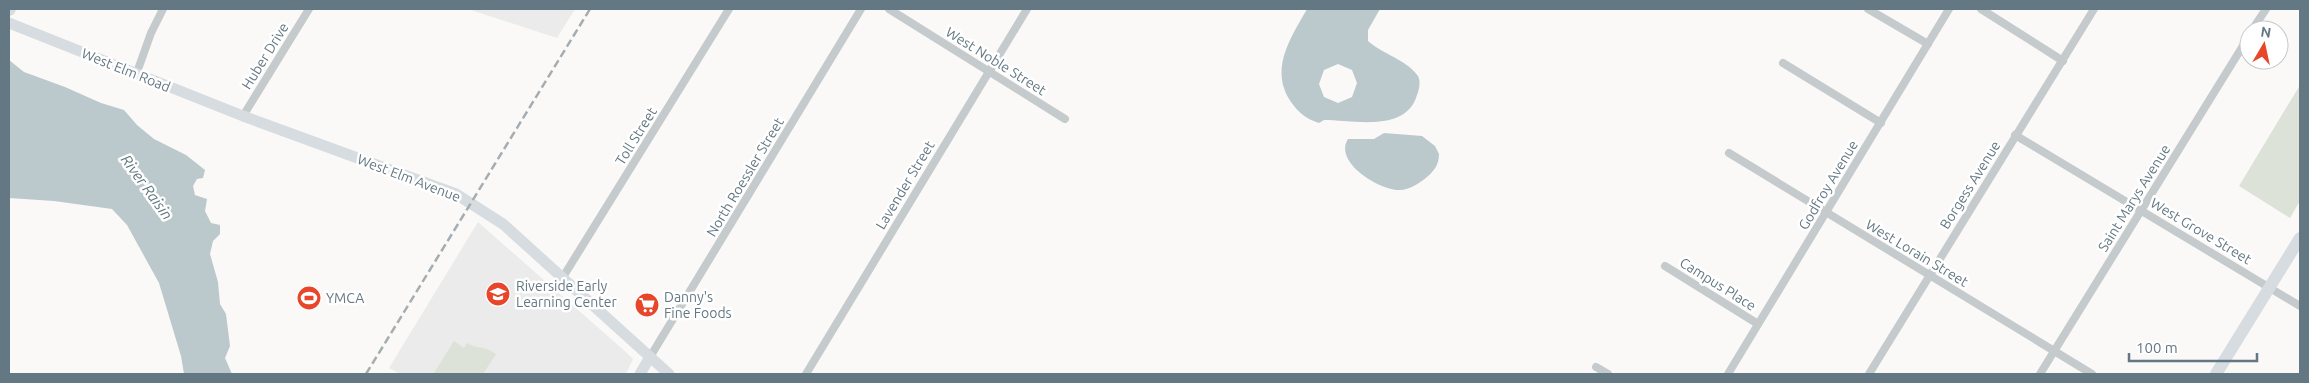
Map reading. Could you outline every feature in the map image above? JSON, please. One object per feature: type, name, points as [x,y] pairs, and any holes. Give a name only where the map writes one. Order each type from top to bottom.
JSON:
[{"type":"main road","points":[[2216,374],[2300,238]]},
{"type":"street","points":[[136,74],[151,32],[164,9]]},
{"type":"street","name":"Huber Drive","points":[[243,116],[309,9]]},
{"type":"street","name":"Toll Street","points":[[563,277],[729,9]]},
{"type":"street","name":"North Roessler Street","points":[[650,357],[862,9]]},
{"type":"street","name":"West Noble Street","points":[[889,9],[1066,119]]},
{"type":"street","name":"Lavender Street","points":[[806,374],[1027,9]]},
{"type":"street","points":[[1868,9],[1928,44]]},
{"type":"street","name":"Godfroy Avenue","points":[[1728,374],[1949,9]]},
{"type":"street","points":[[1981,9],[2062,61]]},
{"type":"street","name":"Borgess Avenue","points":[[1869,374],[2094,9]]},
{"type":"street","points":[[2259,20],[2266,9]]},
{"type":"street","name":"West Elm Road","points":[[9,23],[243,116]]},
{"type":"street","name":"Saint Marys Avenue","points":[[2040,374],[2239,52]]},
{"type":"street","points":[[1783,64],[1881,123]]},
{"type":"street","name":"West Elm Avenue","points":[[243,116],[456,194],[503,224],[669,374]]},
{"type":"street","name":"West Grove Street","points":[[2015,135],[2300,306]]},
{"type":"street","name":"West Lorain Street","points":[[1729,153],[2092,374]]},
{"type":"street","name":"Campus Place","points":[[1664,266],[1758,324]]},
{"type":"street","points":[[640,374],[650,357]]},
{"type":"street","points":[[1596,367],[1608,374]]},
{"type":"shaded area","points":[[468,9],[575,9],[557,38]]},
{"type":"shaded area","points":[[2300,85],[2300,201],[2290,218],[2239,186]]},
{"type":"shaded area","name":"Riverside Early Learning Center","points":[[478,222],[633,359],[626,374],[400,374],[389,368]]},
{"type":"shaded area","points":[[454,341],[464,348],[467,343],[496,354],[483,374],[434,373]]},
{"type":"water","points":[[1307,9],[1380,9],[1368,30],[1368,41],[1407,65],[1418,76],[1419,88],[1411,107],[1402,115],[1390,120],[1377,122],[1324,120],[1319,123],[1296,109],[1285,90],[1282,66],[1289,43]],"holes":[[[1338,64],[1352,70],[1357,83],[1352,97],[1338,103],[1324,97],[1319,84],[1324,70]]]},
{"type":"water","name":"River Raisin","points":[[9,60],[24,72],[101,103],[124,110],[137,125],[154,139],[186,155],[205,170],[203,178],[197,179],[193,186],[195,195],[207,199],[205,211],[211,223],[220,225],[220,234],[213,241],[210,254],[218,282],[220,304],[226,314],[230,346],[225,358],[232,374],[184,374],[181,356],[159,283],[127,225],[112,209],[54,201],[9,198]]},
{"type":"water","points":[[1384,133],[1422,136],[1435,146],[1439,154],[1434,169],[1418,184],[1400,190],[1381,186],[1361,174],[1347,157],[1345,148],[1348,139],[1374,139]]},
{"type":"railway","points":[[366,374],[590,9]]},
{"type":"place","name":"Riverside Early Learning Center","points":[[498,294]]},
{"type":"place","name":"YMCA","points":[[309,298]]},
{"type":"place","name":"Danny's Fine Foods","points":[[647,305]]}]
